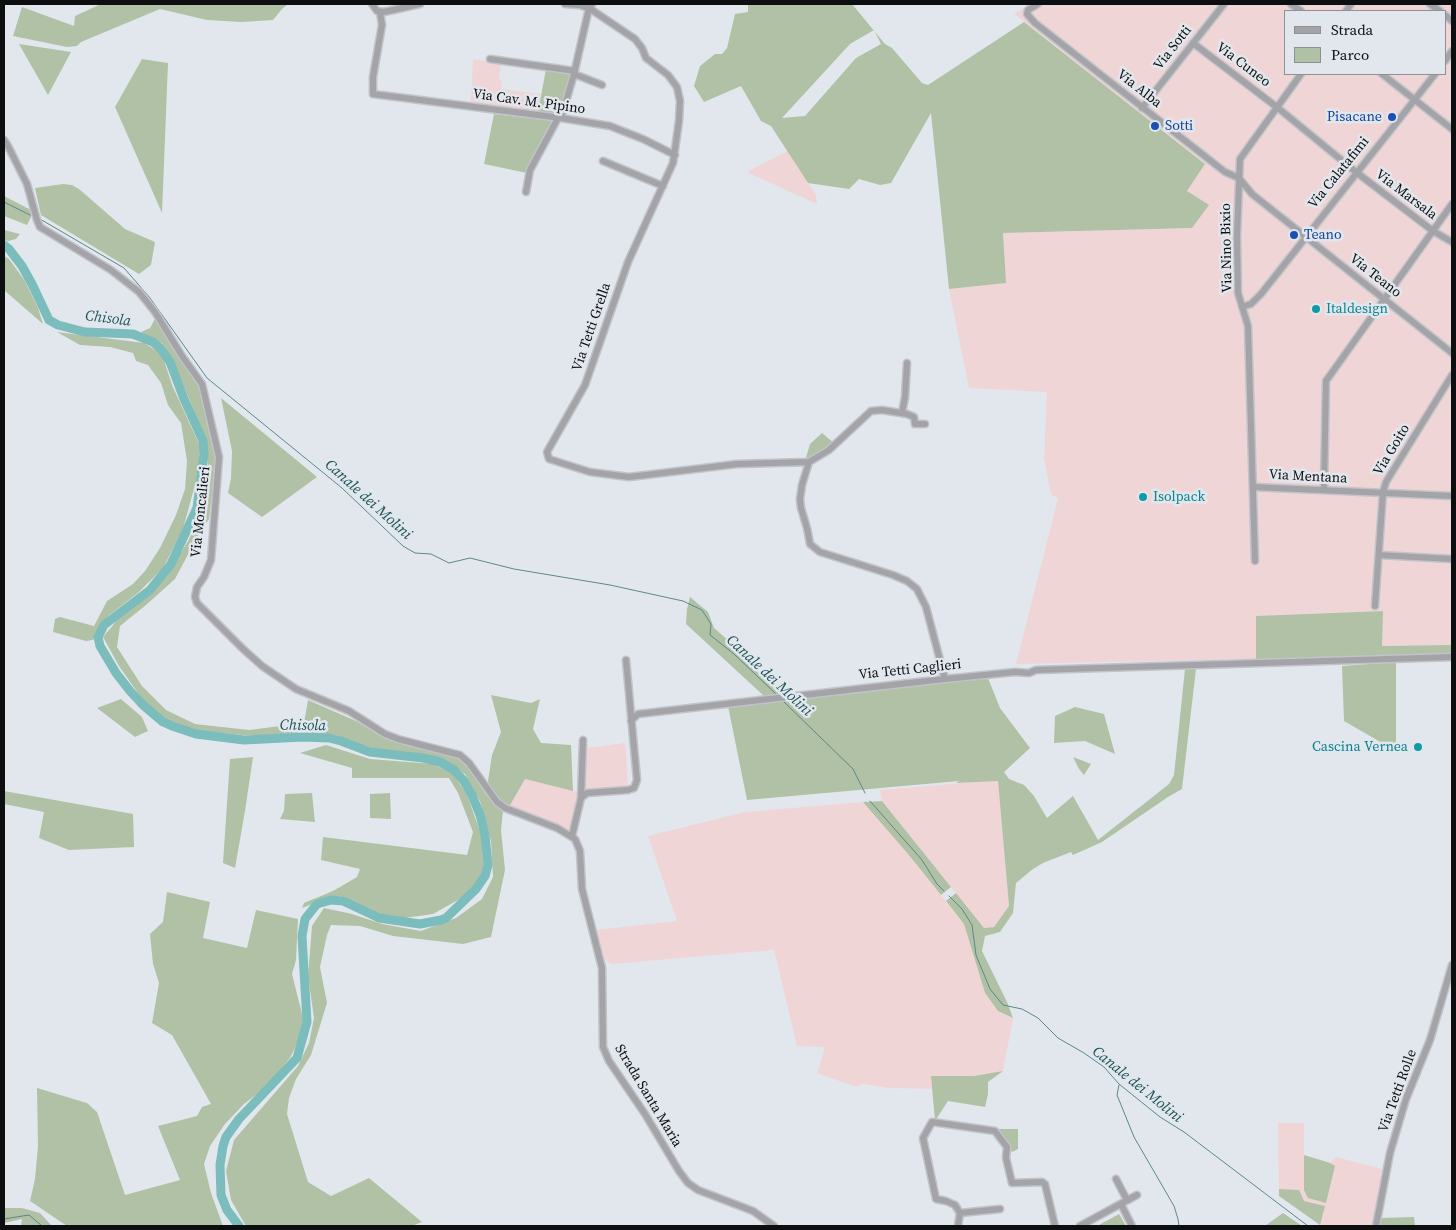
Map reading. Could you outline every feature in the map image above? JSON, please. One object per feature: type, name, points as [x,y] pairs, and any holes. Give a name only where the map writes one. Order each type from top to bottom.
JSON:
[{"type":"street","points":[[372,4],[380,12],[420,4]]},
{"type":"street","name":"Via Tetti Grella","points":[[565,4],[591,6],[635,39],[642,48],[646,58],[675,82],[678,87],[680,101],[675,155],[628,262],[585,385],[547,452],[548,457],[552,461],[590,472],[629,477],[737,464],[809,462]]},
{"type":"street","name":"Via Alba","points":[[1038,4],[1028,10],[1027,14],[1035,23],[1225,172],[1239,178]]},
{"type":"street","name":"Via Sotti","points":[[1142,108],[1224,4]]},
{"type":"street","points":[[526,192],[530,170],[560,118],[575,73],[591,6]]},
{"type":"street","name":"Via Cav. M. Pipino","points":[[380,12],[382,25],[373,77],[373,94],[610,126],[675,155]]},
{"type":"street","name":"Via Cuneo","points":[[1193,43],[1278,108]]},
{"type":"street","points":[[490,59],[575,73],[602,85]]},
{"type":"street","name":"Via Nino Bixio","points":[[1255,561],[1248,326],[1238,293],[1237,236],[1240,159],[1300,75]]},
{"type":"street","points":[[1383,75],[1452,129]]},
{"type":"street","name":"Via Calatafimi","points":[[1242,306],[1255,301],[1433,75]]},
{"type":"street","name":"Via Marsala","points":[[1278,108],[1356,172],[1433,231],[1452,242]]},
{"type":"street","name":"Via Moncalieri","points":[[4,140],[27,184],[40,227],[110,270],[139,292],[155,312],[202,384],[219,457],[211,560],[204,578],[197,587],[195,596],[197,603],[262,666],[296,689],[349,711],[385,734],[460,755],[469,763],[496,802],[505,808],[557,828],[572,836]]},
{"type":"street","points":[[603,162],[663,186]]},
{"type":"street","name":"Via Teano","points":[[1239,178],[1252,194],[1452,353]]},
{"type":"street","points":[[1324,490],[1326,381],[1386,300],[1452,204]]},
{"type":"street","points":[[902,412],[907,363]]},
{"type":"street","name":"Via Goito","points":[[1375,606],[1383,492],[1386,482],[1452,376]]},
{"type":"street","points":[[925,424],[914,424],[914,417],[902,412],[870,411],[830,450],[809,462],[800,499],[810,544],[815,550],[893,575],[907,581],[917,590],[926,607],[945,679]]},
{"type":"street","name":"Via Mentana","points":[[1253,486],[1452,496]]},
{"type":"street","points":[[1379,555],[1452,559]]},
{"type":"street","name":"Via Tetti Caglieri","points":[[631,721],[638,714],[945,679],[1015,672],[1029,673],[1036,670],[1452,657]]},
{"type":"street","points":[[581,798],[587,793],[628,790],[634,788],[637,780],[626,660]]},
{"type":"street","points":[[572,836],[581,798],[582,740]]},
{"type":"street","name":"Strada Santa Maria","points":[[572,836],[578,844],[580,851],[582,889],[602,968],[603,1047],[609,1061],[688,1183],[698,1190],[753,1211],[774,1226]]},
{"type":"street","name":"Via Tetti Rolle","points":[[1376,1226],[1390,1153],[1406,1099],[1430,1040],[1452,965]]},
{"type":"street","points":[[958,1226],[960,1213],[955,1205],[936,1199],[923,1138],[932,1122],[995,1131],[1007,1147],[1006,1158],[1012,1183],[1042,1182],[1045,1184],[1055,1226]]},
{"type":"street","points":[[1116,1180],[1127,1200]]},
{"type":"street","points":[[1080,1226],[1137,1196]]},
{"type":"street","points":[[1120,1204],[1132,1226]]},
{"type":"street","points":[[960,1213],[1000,1210]]},
{"type":"shaded area","points":[[1029,4],[1452,4],[1452,645],[1382,646],[1382,611],[1257,616],[1256,659],[1016,664],[1058,498],[1051,495],[1044,458],[1047,392],[969,388],[949,289],[1005,283],[1003,233],[1191,228],[1187,191],[1205,164],[1014,14]]},
{"type":"shaded area","points":[[473,59],[501,63],[499,80],[502,80],[501,89],[541,94],[538,112],[471,102]]},
{"type":"shaded area","points":[[788,151],[816,195],[817,204],[748,171]]},
{"type":"shaded area","points":[[625,743],[628,786],[585,790],[585,748]]},
{"type":"shaded area","points":[[525,779],[579,792],[570,830],[509,807]]},
{"type":"shaded area","points":[[998,780],[1009,906],[994,927],[984,928],[882,801],[880,790]]},
{"type":"shaded area","points":[[863,802],[908,854],[964,924],[985,993],[998,1011],[1013,1018],[1003,1071],[974,1076],[931,1076],[932,1089],[889,1088],[862,1084],[856,1087],[817,1073],[825,1047],[797,1046],[774,950],[611,964],[604,959],[596,930],[677,921],[648,836],[745,812]]},
{"type":"shaded area","points":[[1278,1123],[1304,1123],[1304,1155],[1330,1163],[1336,1157],[1382,1169],[1380,1176],[1383,1177],[1373,1226],[1322,1226],[1279,1196]]},
{"type":"green space","points":[[101,4],[288,4],[273,20],[242,22],[207,20],[160,9],[81,42],[77,46],[67,47],[13,36],[22,7],[74,26],[75,16]]},
{"type":"green space","points":[[748,4],[852,4],[874,30],[850,44],[782,118],[805,116],[856,58],[881,44],[875,32],[885,44],[892,48],[922,83],[928,85],[1024,22],[1205,164],[1187,191],[1209,205],[1192,228],[1003,233],[1006,283],[949,289],[931,113],[891,183],[880,185],[859,179],[849,189],[808,183],[771,126],[761,121],[741,86],[704,102],[694,86],[700,66],[715,54],[722,54],[727,48],[735,14],[748,12]]},
{"type":"green space","points":[[19,44],[71,52],[48,95]]},
{"type":"green space","points":[[142,59],[168,63],[162,213],[115,107]]},
{"type":"green space","points":[[546,69],[571,74],[561,116],[538,112]]},
{"type":"green space","points":[[494,114],[553,122],[527,173],[484,164]]},
{"type":"green space","points":[[63,184],[72,185],[79,189],[125,229],[155,242],[151,265],[139,274],[41,215],[35,188]]},
{"type":"green space","points":[[4,196],[31,210],[31,217],[27,225],[4,216]]},
{"type":"green space","points":[[4,230],[20,234],[16,239],[4,240]]},
{"type":"green space","points":[[4,256],[9,259],[25,281],[38,308],[43,324],[5,291],[4,293]]},
{"type":"green space","points":[[155,319],[177,355],[195,377],[204,397],[216,461],[209,519],[201,530],[175,579],[120,626],[117,647],[142,686],[166,710],[195,724],[249,730],[304,723],[308,700],[356,721],[384,738],[459,759],[471,771],[485,793],[503,812],[501,830],[505,870],[491,937],[463,944],[393,936],[360,926],[331,925],[320,967],[327,1003],[311,1055],[296,1079],[289,1098],[287,1114],[308,1182],[331,1196],[369,1178],[422,1222],[412,1226],[246,1226],[231,1200],[226,1171],[234,1140],[298,1066],[309,1043],[314,1018],[308,976],[312,926],[324,908],[352,914],[382,924],[421,931],[456,918],[482,899],[493,877],[491,841],[480,801],[465,774],[445,761],[427,755],[396,753],[372,748],[335,735],[303,732],[242,735],[193,730],[168,721],[142,699],[119,666],[103,637],[118,619],[134,607],[167,576],[188,541],[201,514],[208,468],[206,439],[173,361],[162,343],[141,332],[150,328]]},
{"type":"green space","points":[[57,332],[144,343],[162,354],[172,385],[200,446],[199,470],[183,529],[163,568],[139,592],[108,616],[93,640],[86,641],[53,632],[55,619],[60,617],[94,626],[107,601],[133,584],[145,571],[160,548],[176,515],[185,489],[187,461],[181,423],[168,405],[161,383],[148,365],[136,361],[133,353],[110,347],[80,345]]},
{"type":"green space","points":[[221,398],[317,477],[262,517],[228,493],[231,478],[232,451]]},
{"type":"green space","points":[[822,433],[834,443],[826,451],[805,461],[810,444]]},
{"type":"green space","points":[[690,597],[708,612],[714,628],[729,641],[737,643],[739,654],[780,694],[764,696],[686,624]]},
{"type":"green space","points":[[1383,611],[1382,646],[1452,645],[1452,653],[1268,662],[1256,659],[1256,616]]},
{"type":"green space","points":[[1396,662],[1396,751],[1344,721],[1342,666]]},
{"type":"green space","points":[[1185,669],[1196,669],[1182,789],[1102,842],[1073,855],[1071,852],[1033,869],[1016,883],[1013,913],[1000,932],[985,936],[982,951],[1013,1018],[998,1011],[985,993],[964,924],[946,901],[956,893],[984,928],[994,927],[1009,906],[998,781],[956,783],[959,781],[747,800],[728,706],[988,678],[1000,708],[1030,748],[1004,772],[1009,779],[1024,785],[1034,796],[1047,818],[1073,796],[1098,840],[1169,784],[1174,775]]},
{"type":"green space","points":[[491,695],[531,703],[540,699],[533,729],[541,743],[571,745],[573,791],[525,779],[509,807],[500,802],[489,788],[488,781],[492,755],[501,732]]},
{"type":"green space","points":[[121,699],[142,717],[148,731],[135,737],[97,708]]},
{"type":"green space","points":[[1075,707],[1104,714],[1115,754],[1085,741],[1054,743],[1055,716]]},
{"type":"green space","points":[[326,745],[370,759],[433,764],[453,774],[467,794],[481,835],[484,872],[465,896],[433,914],[404,918],[378,914],[341,896],[326,899],[302,908],[304,903],[333,891],[357,877],[360,869],[321,860],[323,837],[467,855],[473,832],[458,793],[449,778],[352,778],[352,768],[300,753]]},
{"type":"green space","points":[[253,757],[235,868],[223,863],[230,759]]},
{"type":"green space","points":[[1073,757],[1091,764],[1084,775],[1079,769]]},
{"type":"green space","points":[[4,791],[133,814],[134,847],[69,850],[39,838],[44,812],[4,804]]},
{"type":"green space","points":[[312,793],[315,822],[280,819],[284,811],[285,794]]},
{"type":"green space","points":[[390,793],[391,819],[370,818],[370,794]]},
{"type":"green space","points":[[882,801],[951,887],[941,895],[863,802]]},
{"type":"green space","points":[[167,892],[210,902],[203,938],[247,948],[256,910],[298,919],[296,960],[292,974],[303,1018],[303,1032],[290,1058],[265,1088],[244,1104],[225,1124],[210,1146],[204,1164],[211,1193],[223,1226],[67,1226],[30,1201],[35,1179],[38,1146],[37,1088],[87,1103],[97,1112],[125,1195],[180,1180],[158,1126],[197,1116],[202,1107],[211,1104],[172,1035],[152,1023],[159,983],[153,964],[150,934],[163,922]]},
{"type":"green space","points":[[1003,1071],[988,1082],[985,1107],[948,1101],[935,1121],[931,1076],[974,1076]]},
{"type":"green space","points":[[996,1129],[1018,1129],[1018,1149],[1012,1152]]},
{"type":"green space","points":[[1304,1155],[1335,1166],[1326,1203],[1308,1198],[1304,1190]]},
{"type":"green space","points":[[1279,1189],[1299,1190],[1304,1201],[1325,1206],[1320,1225],[1279,1196]]},
{"type":"green space","points":[[4,1208],[22,1208],[40,1213],[52,1226],[21,1226],[22,1219],[4,1223]]},
{"type":"green space","points":[[1283,1213],[1302,1226],[1265,1226]]},
{"type":"green space","points":[[1119,1214],[1126,1226],[1097,1226]]},
{"type":"green space","points":[[1414,1217],[1415,1226],[1380,1226],[1381,1218]]},
{"type":"waterway","name":"Canale dei Molini","points":[[4,202],[30,215]]},
{"type":"waterway","name":"Canale dei Molini","points":[[40,219],[124,268],[150,298],[207,378],[342,488],[403,546],[415,553],[431,554],[449,563],[470,558],[514,569],[610,585],[683,601],[702,610],[711,624],[710,635],[734,654],[777,695]]},
{"type":"waterway","name":"Chisola","points":[[4,245],[22,266],[49,320],[58,325],[85,332],[133,334],[153,342],[160,348],[170,362],[203,441],[204,454],[197,508],[171,564],[150,590],[104,625],[98,637],[100,646],[116,673],[130,691],[163,722],[196,734],[244,740],[303,737],[329,738],[370,752],[423,758],[440,762],[454,770],[464,781],[480,815],[485,835],[488,865],[485,876],[476,889],[446,918],[420,924],[379,918],[343,901],[331,900],[317,904],[305,919],[302,936],[307,1022],[297,1058],[239,1119],[226,1137],[223,1146],[220,1165],[221,1195],[227,1210],[239,1226]]},
{"type":"waterway","name":"Canale dei Molini","points":[[782,700],[853,769],[865,793]]},
{"type":"waterway","name":"Canale dei Molini","points":[[870,801],[922,860],[937,884],[944,891]]},
{"type":"waterway","name":"Canale dei Molini","points":[[949,896],[962,909],[972,925],[976,955],[990,989],[1003,1005],[1022,1009],[1038,1018],[1058,1038],[1104,1067],[1119,1084],[1160,1117],[1184,1132],[1308,1226]]},
{"type":"waterway","points":[[1119,1085],[1117,1095],[1134,1137],[1174,1206],[1179,1226]]},
{"type":"waterway","points":[[4,1219],[29,1215],[42,1226]]},
{"type":"place","name":"Pisacane","points":[[1392,117]]},
{"type":"place","name":"Sotti","points":[[1155,126]]},
{"type":"place","name":"Teano","points":[[1294,235]]},
{"type":"place","name":"Italdesign","points":[[1316,309]]},
{"type":"place","name":"Isolpack","points":[[1143,497]]},
{"type":"place","name":"Cascina Vernea","points":[[1418,747]]}]
